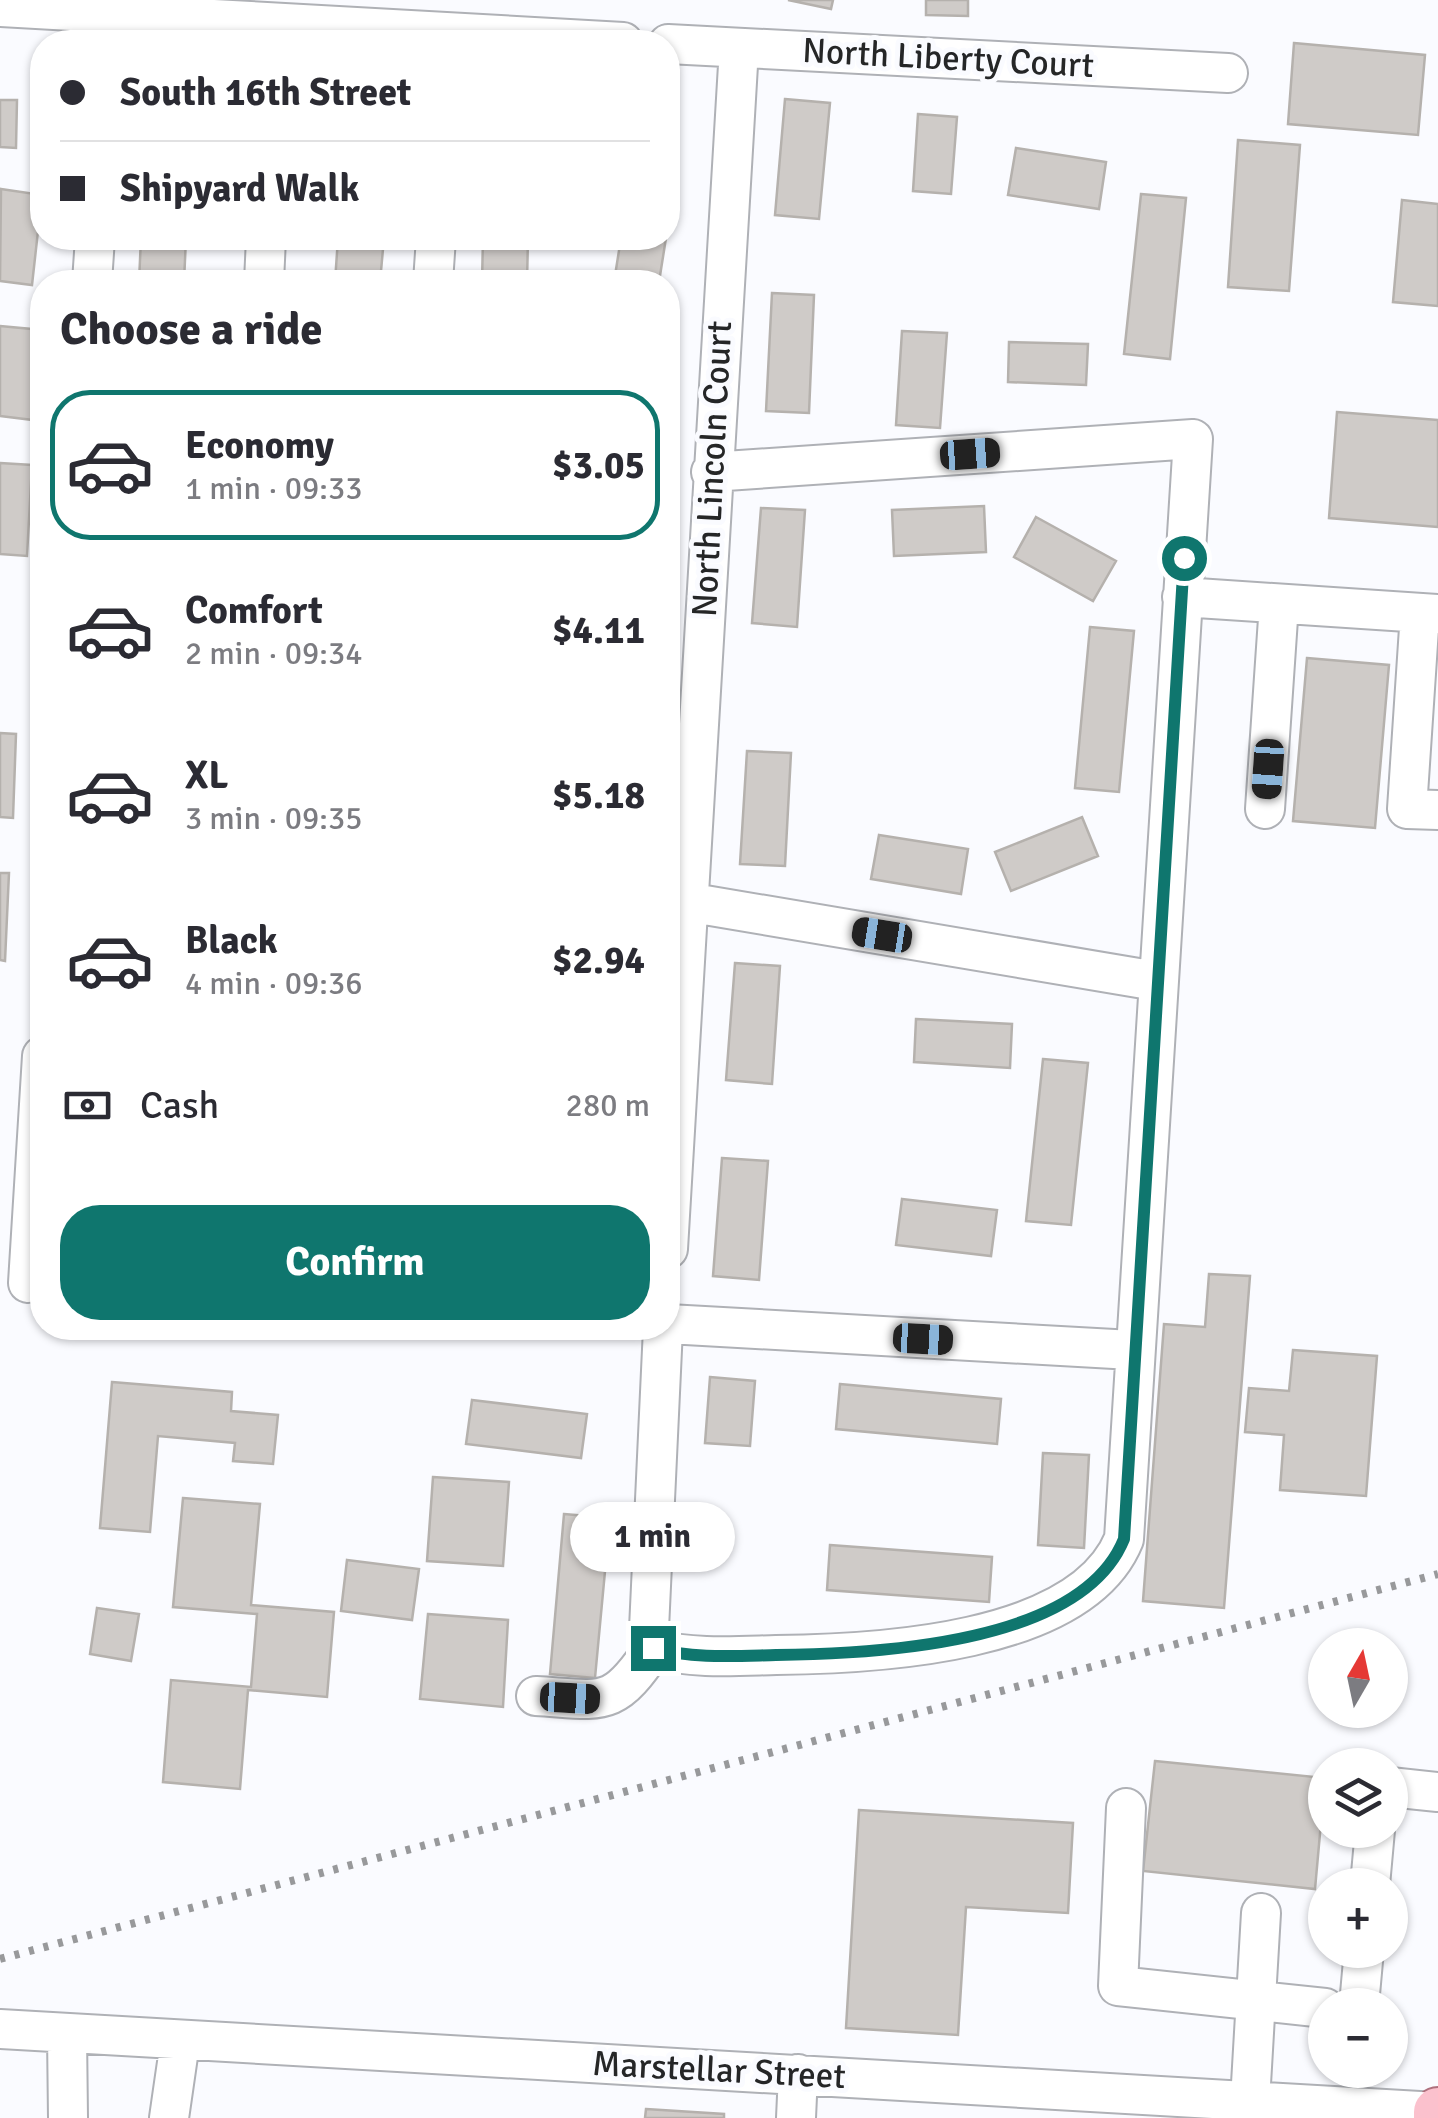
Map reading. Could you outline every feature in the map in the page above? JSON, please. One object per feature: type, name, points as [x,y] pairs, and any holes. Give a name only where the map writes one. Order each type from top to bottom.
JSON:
[{"type":"street","points":[[0,7],[108,29],[278,22],[357,30]]},
{"type":"street","name":"North Liberty Court","points":[[680,45],[1228,73]]},
{"type":"street","name":"North Lincoln Court","points":[[680,1030],[738,48]]},
{"type":"street","points":[[653,1648],[744,1656],[872,1654],[930,1645],[1012,1624],[1098,1580],[1114,1563],[1124,1539],[1132,1350],[1192,439],[711,472]]},
{"type":"street","points":[[1182,598],[1429,613],[1407,808],[1438,810]]},
{"type":"street","points":[[1265,809],[1279,604]]},
{"type":"street","points":[[687,902],[1156,981]]},
{"type":"street","points":[[24,1282],[30,1207]]},
{"type":"street","points":[[680,1327],[1132,1350]]},
{"type":"street","points":[[536,1696],[603,1700],[620,1692],[653,1648],[649,1629],[664,1340]]},
{"type":"street","points":[[1408,1790],[1438,1792]]},
{"type":"street","points":[[1126,1808],[1118,1986],[1308,2007]]},
{"type":"street","points":[[1250,2100],[1261,1913]]},
{"type":"street","name":"Marstellar Street","points":[[0,2028],[180,2042],[798,2074],[1117,2106],[1250,2100],[1438,2114]]},
{"type":"street","points":[[67,2034],[68,2118]]},
{"type":"street","points":[[169,2118],[180,2042]]},
{"type":"street","points":[[796,2118],[798,2074]]},
{"type":"building","points":[[788,0],[833,0],[831,9]]},
{"type":"building","points":[[926,0],[968,0],[968,16],[926,15]]},
{"type":"building","points":[[1294,43],[1425,55],[1418,135],[1288,124]]},
{"type":"building","points":[[785,99],[830,103],[819,219],[775,215]]},
{"type":"building","points":[[0,100],[17,100],[16,148],[0,147]]},
{"type":"building","points":[[918,114],[957,117],[951,194],[913,191]]},
{"type":"building","points":[[1238,140],[1300,145],[1289,291],[1228,287]]},
{"type":"building","points":[[1016,148],[1106,162],[1099,209],[1008,195]]},
{"type":"building","points":[[1,189],[30,193],[30,250],[36,250],[30,285],[0,281]]},
{"type":"building","points":[[1141,194],[1186,198],[1170,359],[1124,354]]},
{"type":"building","points":[[1402,200],[1438,204],[1438,306],[1393,302]]},
{"type":"building","points":[[140,250],[185,250],[185,270],[140,270]]},
{"type":"building","points":[[337,250],[383,250],[381,270],[336,270]]},
{"type":"building","points":[[483,250],[528,250],[527,270],[482,270]]},
{"type":"building","points":[[619,250],[664,250],[661,270],[616,270]]},
{"type":"building","points":[[772,293],[814,295],[809,413],[766,411]]},
{"type":"building","points":[[0,326],[30,329],[30,420],[0,416]]},
{"type":"building","points":[[902,331],[947,333],[940,428],[896,425]]},
{"type":"building","points":[[1009,342],[1088,344],[1086,385],[1008,382]]},
{"type":"building","points":[[1337,412],[1438,420],[1438,527],[1329,518]]},
{"type":"building","points":[[0,463],[30,465],[27,556],[0,554]]},
{"type":"building","points":[[984,506],[986,552],[894,556],[892,510]]},
{"type":"building","points":[[761,508],[805,510],[797,627],[752,623]]},
{"type":"building","points":[[1036,517],[1116,561],[1093,601],[1014,557]]},
{"type":"building","points":[[1090,627],[1134,631],[1119,792],[1075,788]]},
{"type":"building","points":[[1307,658],[1389,665],[1375,828],[1293,821]]},
{"type":"building","points":[[0,733],[16,734],[13,818],[0,817]]},
{"type":"building","points":[[747,751],[791,753],[785,866],[740,864]]},
{"type":"building","points":[[1082,817],[1098,856],[1011,891],[995,852]]},
{"type":"building","points":[[879,835],[968,849],[961,894],[871,879]]},
{"type":"building","points":[[0,873],[9,873],[5,961],[0,960]]},
{"type":"building","points":[[735,963],[780,966],[772,1084],[726,1080]]},
{"type":"building","points":[[916,1019],[1012,1024],[1010,1068],[914,1062]]},
{"type":"building","points":[[1043,1059],[1088,1063],[1071,1225],[1026,1221]]},
{"type":"building","points":[[722,1158],[768,1161],[759,1280],[713,1276]]},
{"type":"building","points":[[902,1199],[997,1210],[991,1256],[896,1245]]},
{"type":"building","points":[[1209,1274],[1250,1276],[1224,1608],[1143,1601],[1164,1324],[1205,1327]]},
{"type":"building","points":[[1293,1350],[1377,1356],[1366,1496],[1280,1490],[1284,1435],[1245,1432],[1249,1388],[1289,1391]]},
{"type":"building","points":[[710,1377],[755,1381],[750,1446],[705,1443]]},
{"type":"building","points":[[112,1382],[232,1392],[231,1411],[278,1415],[273,1464],[233,1461],[235,1443],[158,1436],[150,1532],[100,1528]]},
{"type":"building","points":[[840,1384],[1001,1399],[997,1444],[836,1429]]},
{"type":"building","points":[[472,1400],[587,1414],[581,1458],[466,1444]]},
{"type":"building","points":[[1043,1453],[1089,1455],[1084,1548],[1038,1545]]},
{"type":"building","points":[[433,1477],[509,1482],[503,1566],[427,1561]]},
{"type":"building","points":[[183,1498],[260,1504],[251,1605],[334,1612],[327,1697],[248,1690],[240,1789],[163,1782],[171,1680],[251,1687],[257,1614],[173,1607]]},
{"type":"building","points":[[564,1514],[610,1518],[595,1678],[550,1674]]},
{"type":"building","points":[[830,1545],[992,1557],[989,1602],[827,1590]]},
{"type":"building","points":[[347,1560],[419,1569],[412,1620],[341,1611]]},
{"type":"building","points":[[97,1608],[139,1614],[131,1661],[90,1654]]},
{"type":"building","points":[[428,1614],[508,1620],[503,1707],[420,1699]]},
{"type":"building","points":[[1155,1761],[1308,1776],[1308,1848],[1319,1848],[1317,1868],[1308,1868],[1308,1888],[1143,1871]]},
{"type":"building","points":[[859,1810],[1073,1823],[1068,1913],[966,1907],[958,2035],[846,2028]]},
{"type":"building","points":[[646,2109],[724,2114],[724,2118],[645,2118]]},
{"type":"railway","points":[[0,1959],[1438,1574]]},
{"type":"route","points":[[653,1648],[710,1656],[872,1654],[949,1642],[1012,1624],[1070,1598],[1098,1580],[1114,1563],[1124,1539],[1184,558]]}]
